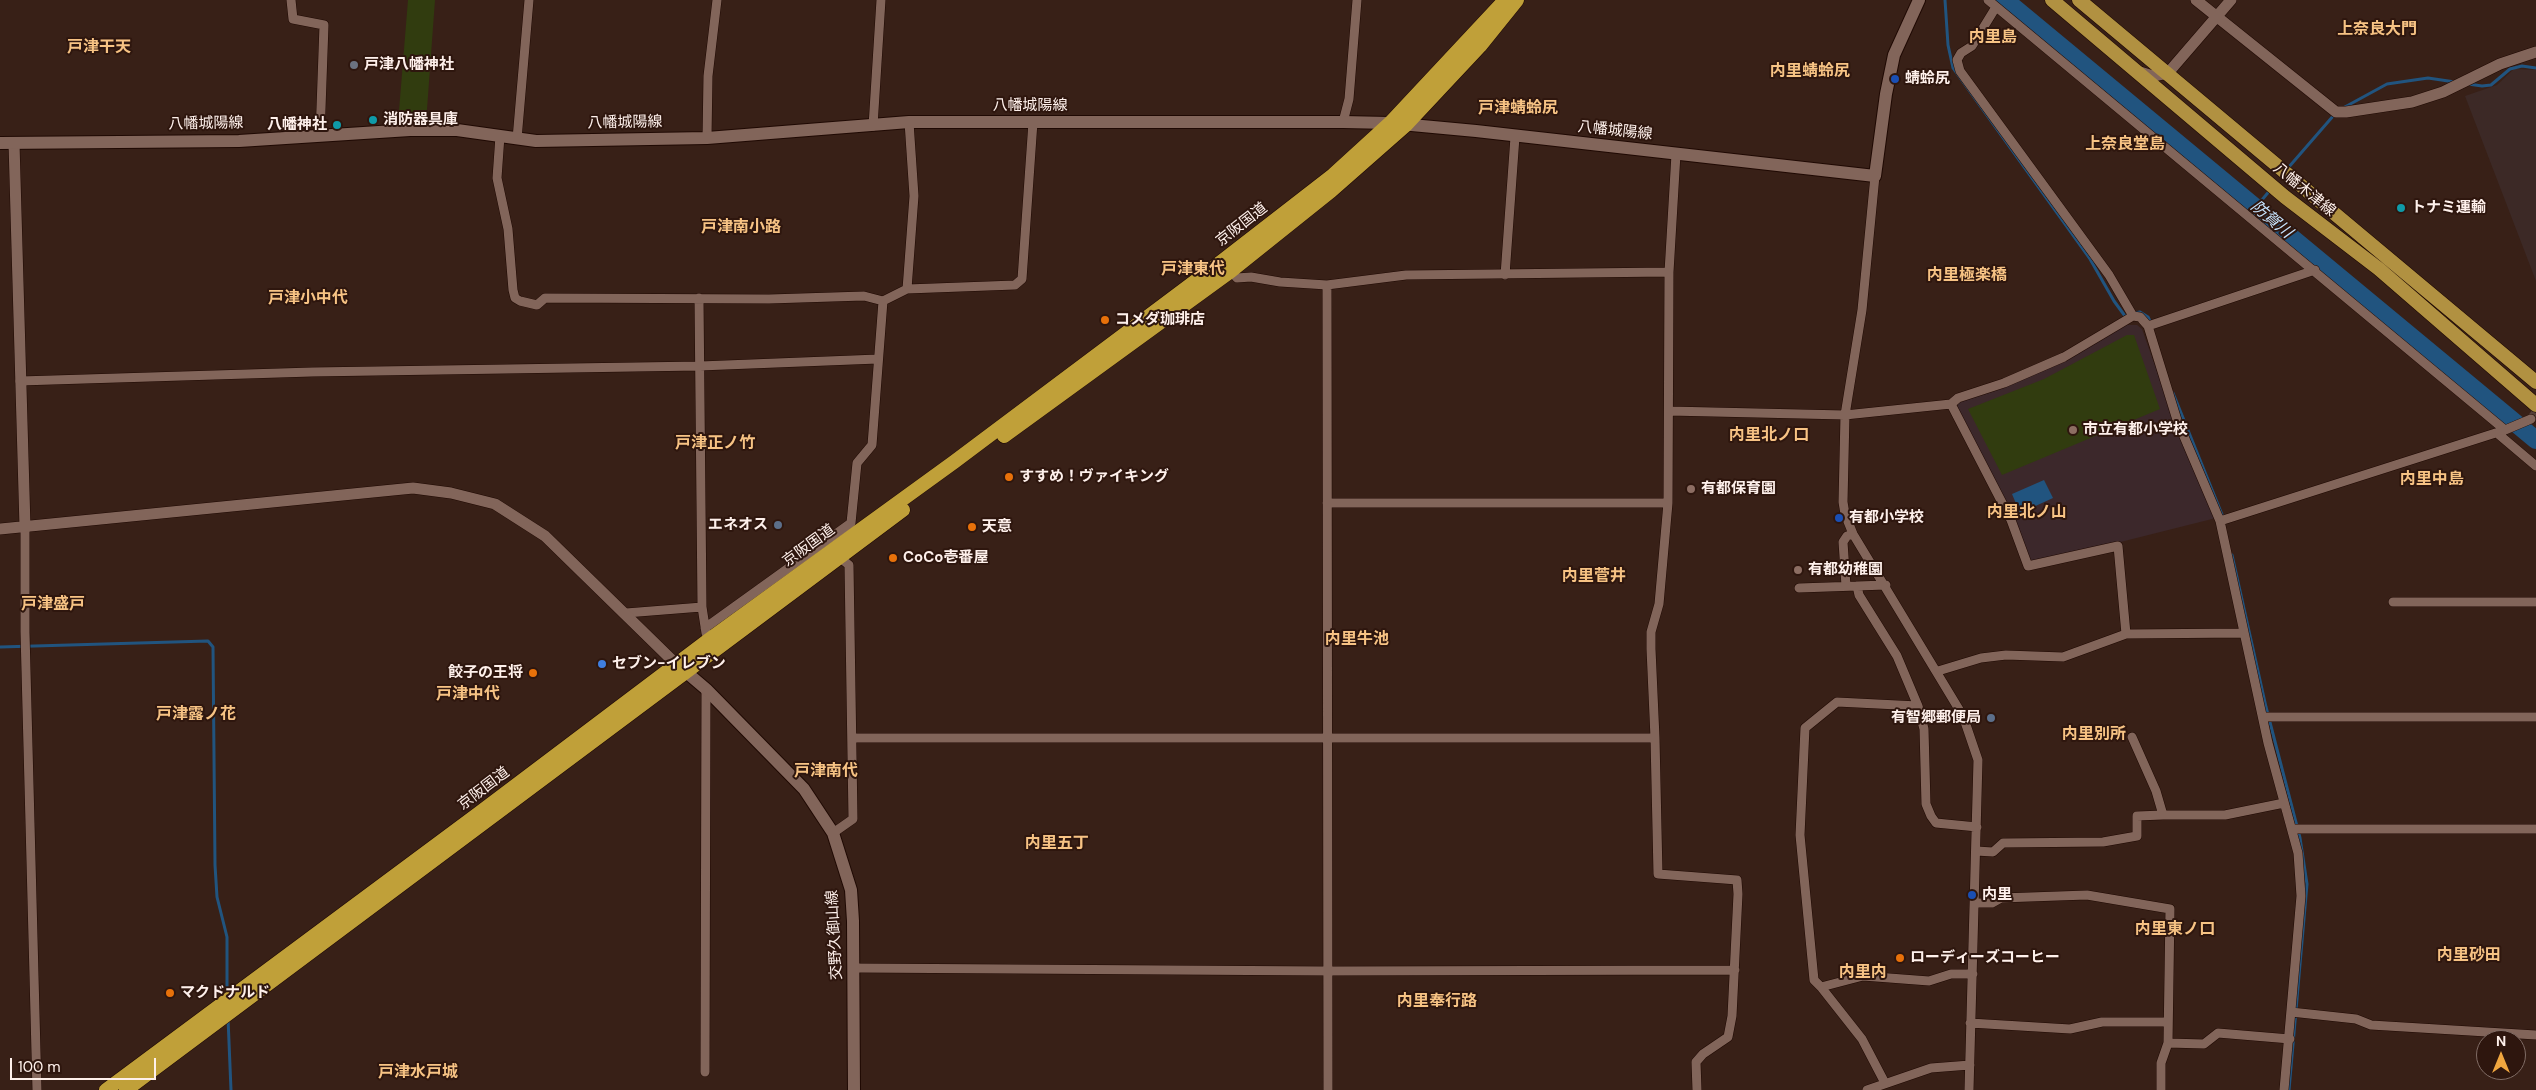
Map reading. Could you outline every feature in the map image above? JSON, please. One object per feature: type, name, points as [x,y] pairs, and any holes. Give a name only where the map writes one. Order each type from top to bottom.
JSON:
[{"type":"highway","name":"京阪国道","points":[[126,1090],[681,668],[706,635],[954,462],[1214,267],[1333,175],[1390,123],[1506,0]]},
{"type":"highway","name":"京阪国道","points":[[106,1090],[471,819],[839,557],[1230,271],[1302,216],[1406,125],[1480,46],[1518,0]]},
{"type":"main road","points":[[1875,176],[1886,94],[1894,55],[1919,0]]},
{"type":"main road","name":"八幡木津線","points":[[2052,0],[2285,197],[2380,270],[2536,404]]},
{"type":"main road","name":"八幡木津線","points":[[2079,0],[2536,382]]},
{"type":"main road","name":"八幡城陽線","points":[[0,143],[238,141],[410,130],[457,130],[536,141],[707,138],[909,122],[1343,122],[1390,123],[1875,176]]},
{"type":"main road","name":"交野久御山線","points":[[681,668],[706,689],[804,789],[832,833],[850,890],[854,968],[854,1090]]},
{"type":"street","points":[[291,0],[293,19],[324,25],[320,136]]},
{"type":"street","points":[[517,139],[529,0]]},
{"type":"street","points":[[707,138],[708,76],[717,0]]},
{"type":"street","points":[[873,126],[880,0]]},
{"type":"street","points":[[1343,122],[1349,99],[1356,0]]},
{"type":"street","points":[[1988,0],[2315,270],[2501,432],[2536,466]]},
{"type":"street","points":[[2196,0],[2336,112],[2412,102],[2443,92],[2500,64],[2536,52]]},
{"type":"street","points":[[2134,70],[2153,76],[2168,73],[2231,0]]},
{"type":"street","points":[[1996,7],[1972,46],[1960,53],[1957,60],[1960,71],[2109,276],[2133,316],[2140,318],[2148,326],[2177,420],[2220,521],[2263,716],[2298,853],[2301,896],[2290,1039],[2284,1090]]},
{"type":"street","points":[[907,289],[914,196],[909,122]]},
{"type":"street","points":[[500,136],[497,178],[508,229],[515,298],[537,304],[545,298],[864,296],[883,301],[907,289],[1015,284],[1022,279],[1033,122]]},
{"type":"street","points":[[1505,274],[1515,136]]},
{"type":"street","points":[[14,143],[25,527],[25,632],[37,1090]]},
{"type":"street","points":[[1676,154],[1669,272],[1668,503],[1659,604],[1651,632],[1656,738],[1658,874],[1737,880],[1732,1016],[1728,1037],[1703,1054],[1696,1062],[1697,1090]]},
{"type":"street","points":[[1875,176],[1862,310],[1846,415],[1843,502],[1845,514],[1853,534],[1886,585],[1964,716],[1978,760],[1969,1090]]},
{"type":"street","points":[[2148,326],[2315,270]]},
{"type":"street","points":[[1230,271],[1237,278],[1251,277],[1280,282],[1327,285],[1406,275],[1669,272]]},
{"type":"street","points":[[1327,285],[1328,1090]]},
{"type":"street","points":[[699,298],[702,608],[706,635],[850,523],[857,462],[872,445],[883,301]]},
{"type":"street","points":[[1668,411],[1846,415],[1951,404],[1958,398],[2004,383],[2064,357],[2133,316]]},
{"type":"street","points":[[20,381],[322,372],[700,366],[878,359]]},
{"type":"street","points":[[1951,404],[2011,520],[2028,566],[2118,546],[2126,634]]},
{"type":"street","points":[[2220,521],[2501,432],[2531,419]]},
{"type":"street","points":[[0,529],[413,488],[451,493],[495,504],[545,536],[681,668]]},
{"type":"street","points":[[1327,503],[1668,503]]},
{"type":"street","points":[[1846,586],[1843,542],[1847,536],[1853,534]]},
{"type":"street","points":[[832,833],[853,819],[849,565],[839,557]]},
{"type":"street","points":[[1799,588],[1886,585]]},
{"type":"street","points":[[1858,586],[1859,595],[1897,656],[1918,706],[1924,729],[1926,804],[1931,816],[1936,823],[1977,827]]},
{"type":"street","points":[[2393,602],[2536,602]]},
{"type":"street","points":[[626,613],[702,608]]},
{"type":"street","points":[[1938,671],[1990,657],[2063,657],[2126,634],[2244,633]]},
{"type":"street","points":[[705,1072],[706,689]]},
{"type":"street","points":[[1885,1083],[1862,1038],[1814,980],[1800,835],[1805,728],[1837,702],[1918,706]]},
{"type":"street","points":[[2263,716],[2536,716]]},
{"type":"street","points":[[2132,737],[2156,790],[2163,815]]},
{"type":"street","points":[[853,738],[1656,738]]},
{"type":"street","points":[[1976,851],[1993,852],[2003,843],[2103,842],[2137,836],[2137,816],[2225,815],[2284,803]]},
{"type":"street","points":[[2293,829],[2536,829]]},
{"type":"street","points":[[1975,903],[1992,903],[2001,898],[2087,895],[2170,909],[2168,1043],[2162,1063],[2161,1090]]},
{"type":"street","points":[[854,968],[1328,971],[1735,970]]},
{"type":"street","points":[[1821,987],[1863,976],[1929,981],[1950,974],[1973,974]]},
{"type":"street","points":[[2291,1012],[2356,1020],[2370,1025],[2536,1035]]},
{"type":"street","points":[[1970,1023],[2070,1029],[2102,1022],[2168,1022]]},
{"type":"street","points":[[2168,1043],[2204,1044],[2218,1033],[2290,1039]]},
{"type":"street","points":[[1867,1090],[1931,1068],[1970,1065]]},
{"type":"street","points":[[36,1067],[41,1079],[42,1090]]},
{"type":"shaded area","points":[[2514,69],[2536,70],[2536,281],[2465,96],[2497,85]]},
{"type":"shaded area","name":"市立有都小学校","points":[[2125,325],[2137,325],[2142,329],[2184,448],[2216,518],[2037,563],[2029,560],[2019,528],[1958,412],[1958,402]]},
{"type":"green space","points":[[408,0],[435,0],[426,123],[398,123]]},
{"type":"green space","points":[[2127,335],[2134,335],[2160,409],[2002,475],[1968,409],[2044,379]]},
{"type":"water","points":[[2044,480],[2053,498],[2020,513],[2012,494]]},
{"type":"waterway","points":[[1945,0],[1948,45],[1953,68],[2090,259],[2114,301],[2125,316],[2129,315]]},
{"type":"waterway","name":"防賀川","points":[[2005,0],[2536,440]]},
{"type":"waterway","points":[[2468,84],[2491,85],[2510,69],[2522,66],[2536,68]]},
{"type":"waterway","points":[[2343,108],[2387,84],[2428,78],[2455,82]]},
{"type":"waterway","points":[[2288,168],[2334,115]]},
{"type":"waterway","points":[[2256,207],[2271,189]]},
{"type":"waterway","points":[[2135,313],[2140,312],[2148,317],[2151,323]]},
{"type":"waterway","points":[[2173,393],[2223,517]]},
{"type":"waterway","points":[[2232,555],[2266,707],[2300,838],[2307,884],[2289,1090]]},
{"type":"waterway","points":[[0,647],[208,641],[213,647],[215,865],[217,897],[227,937],[227,995]]},
{"type":"waterway","points":[[228,1018],[231,1090]]},
{"type":"tunnel","points":[[2531,419],[2536,413]]},
{"type":"place","name":"戸津八幡神社","points":[[354,65]]},
{"type":"place","name":"蜻蛉尻","points":[[1895,79]]},
{"type":"place","name":"消防器具庫","points":[[373,120]]},
{"type":"place","name":"八幡神社","points":[[337,125]]},
{"type":"place","name":"トナミ運輸","points":[[2401,208]]},
{"type":"place","name":"コメダ珈琲店","points":[[1105,320]]},
{"type":"place","name":"市立有都小学校","points":[[2073,430]]},
{"type":"place","name":"すすめ！ヴァイキング","points":[[1009,477]]},
{"type":"place","name":"有都保育園","points":[[1691,489]]},
{"type":"place","name":"有都小学校","points":[[1839,518]]},
{"type":"place","name":"エネオス","points":[[778,525]]},
{"type":"place","name":"天意","points":[[972,527]]},
{"type":"place","name":"CoCo壱番屋","points":[[893,558]]},
{"type":"place","name":"有都幼稚園","points":[[1798,570]]},
{"type":"place","name":"セブン-イレブン","points":[[602,664]]},
{"type":"place","name":"餃子の王将","points":[[533,673]]},
{"type":"place","name":"有智郷郵便局","points":[[1991,718]]},
{"type":"place","name":"内里","points":[[1972,895]]},
{"type":"place","name":"ローディーズコーヒー","points":[[1900,958]]},
{"type":"place","name":"マクドナルド","points":[[170,993]]},
{"type":"district","name":"上奈良大門","points":[[2377,30]]},
{"type":"district","name":"内里島","points":[[1993,38]]},
{"type":"district","name":"戸津干天","points":[[99,48]]},
{"type":"district","name":"内里蜻蛉尻","points":[[1810,72]]},
{"type":"district","name":"戸津蜻蛉尻","points":[[1518,109]]},
{"type":"district","name":"上奈良堂島","points":[[2125,145]]},
{"type":"district","name":"戸津南小路","points":[[741,228]]},
{"type":"district","name":"戸津東代","points":[[1193,270]]},
{"type":"district","name":"内里極楽橋","points":[[1967,276]]},
{"type":"district","name":"戸津小中代","points":[[308,299]]},
{"type":"district","name":"内里北ノ口","points":[[1769,436]]},
{"type":"district","name":"戸津正ノ竹","points":[[715,444]]},
{"type":"district","name":"内里中島","points":[[2432,480]]},
{"type":"district","name":"内里北ノ山","points":[[2027,513]]},
{"type":"district","name":"内里菅井","points":[[1594,577]]},
{"type":"district","name":"戸津盛戸","points":[[53,605]]},
{"type":"district","name":"内里牛池","points":[[1357,640]]},
{"type":"district","name":"戸津中代","points":[[468,695]]},
{"type":"district","name":"戸津露ノ花","points":[[196,715]]},
{"type":"district","name":"内里別所","points":[[2094,735]]},
{"type":"district","name":"戸津南代","points":[[826,772]]},
{"type":"district","name":"内里五丁","points":[[1057,844]]},
{"type":"district","name":"内里東ノ口","points":[[2175,930]]},
{"type":"district","name":"内里砂田","points":[[2469,956]]},
{"type":"district","name":"内里内","points":[[1863,973]]},
{"type":"district","name":"内里奉行路","points":[[1437,1002]]},
{"type":"district","name":"戸津水戸城","points":[[418,1073]]}]
